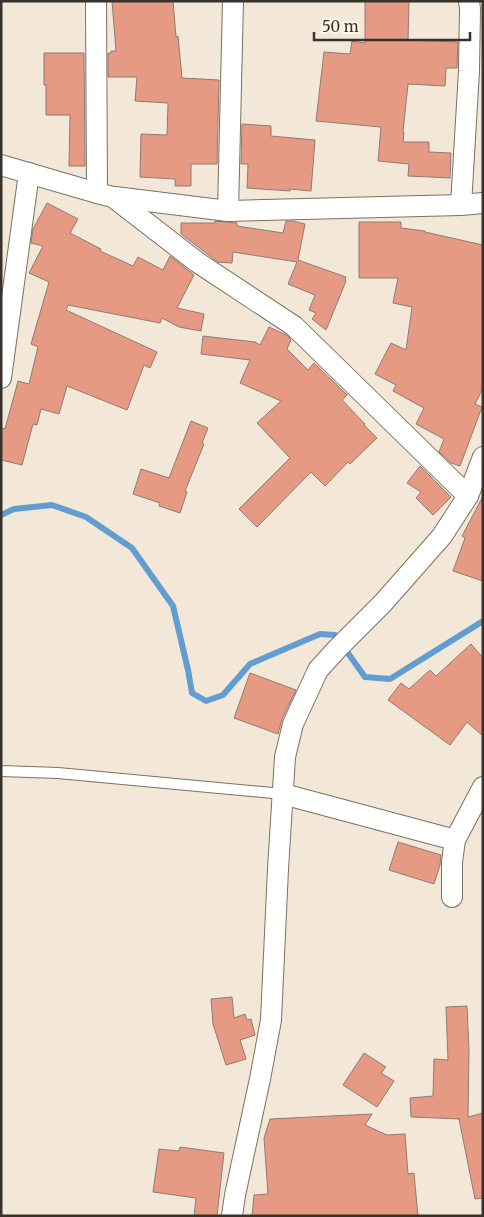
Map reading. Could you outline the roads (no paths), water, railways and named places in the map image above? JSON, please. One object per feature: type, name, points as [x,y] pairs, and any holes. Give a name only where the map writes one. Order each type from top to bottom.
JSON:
[{"type":"street","points":[[96,1],[105,195]]},
{"type":"street","points":[[228,211],[234,1]]},
{"type":"street","points":[[461,205],[469,71],[469,1]]},
{"type":"street","points":[[1,165],[105,195],[228,211],[483,203]]},
{"type":"street","points":[[1,378],[29,173]]},
{"type":"street","points":[[105,195],[198,262],[294,326],[468,496]]},
{"type":"street","points":[[232,1216],[271,1020],[285,757],[293,724],[318,670],[337,648],[383,603],[442,536],[468,496],[483,457]]},
{"type":"street","points":[[452,897],[452,862],[455,840],[483,787]]},
{"type":"street","points":[[283,794],[455,840]]},
{"type":"lane","points":[[1,771],[58,773],[283,794]]},
{"type":"waterway","points":[[1,515],[14,509],[52,505],[86,517],[132,548],[173,606],[192,693],[206,701],[223,695],[250,664],[320,634],[335,635],[365,677],[390,679],[483,621]]}]
